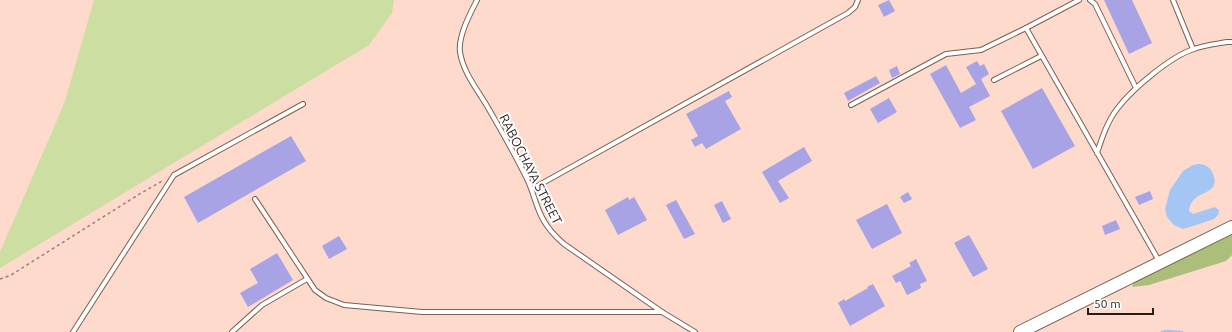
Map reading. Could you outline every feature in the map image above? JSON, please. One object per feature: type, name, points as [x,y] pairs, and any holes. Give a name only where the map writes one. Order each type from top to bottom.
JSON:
[{"type":"street","points":[[1020,332],[1232,227]]},
{"type":"lane","name":"RABOCHAYA STREET","points":[[477,0],[460,38],[460,51],[464,65],[469,77],[507,141],[532,189],[536,207],[544,222],[553,234],[577,253],[662,312],[695,332]]},
{"type":"lane","points":[[532,189],[848,13],[855,8],[858,0]]},
{"type":"lane","points":[[851,105],[946,54],[981,50],[1079,0]]},
{"type":"lane","points":[[1090,0],[1095,4],[1136,88]]},
{"type":"lane","points":[[1173,0],[1194,49]]},
{"type":"lane","points":[[1026,28],[1159,262]]},
{"type":"lane","points":[[1097,153],[1103,133],[1117,109],[1136,88],[1168,62],[1194,49],[1232,42]]},
{"type":"lane","points":[[994,80],[1042,56]]},
{"type":"lane","points":[[73,332],[174,175],[303,104]]},
{"type":"lane","points":[[255,199],[315,290],[326,298],[344,305],[422,312],[662,312]]},
{"type":"lane","points":[[232,332],[262,305],[307,279]]},
{"type":"path","points":[[0,279],[11,275],[138,195],[174,175]]},
{"type":"green space","points":[[94,0],[394,0],[392,13],[369,45],[0,268],[0,252],[64,104]]},
{"type":"green space","points":[[1232,234],[1232,255],[1226,261],[1149,285],[1132,287],[1134,282]]},
{"type":"water","points":[[1202,164],[1210,169],[1214,176],[1215,182],[1210,190],[1192,201],[1189,211],[1193,214],[1215,207],[1219,210],[1218,215],[1214,219],[1183,229],[1174,225],[1167,217],[1165,209],[1170,190],[1183,171],[1193,165]]},
{"type":"building","points":[[889,0],[895,11],[884,17],[878,5]]},
{"type":"building","points":[[1104,0],[1132,0],[1152,43],[1129,54]]},
{"type":"building","points":[[977,61],[980,66],[984,64],[989,74],[981,79],[990,96],[969,107],[976,120],[960,128],[930,74],[946,65],[961,93],[976,84],[966,67]]},
{"type":"building","points":[[897,66],[900,74],[892,78],[889,70]]},
{"type":"building","points":[[876,76],[880,83],[848,101],[844,93]]},
{"type":"building","points":[[1042,88],[1075,146],[1033,169],[1001,111]]},
{"type":"building","points":[[729,91],[732,97],[725,101],[741,129],[706,149],[702,143],[695,147],[691,140],[698,136],[686,114]]},
{"type":"building","points":[[889,98],[897,112],[878,123],[870,109]]},
{"type":"building","points":[[291,136],[306,161],[198,223],[184,197]]},
{"type":"building","points":[[804,147],[812,161],[778,181],[789,198],[780,203],[762,172]]},
{"type":"building","points":[[1150,191],[1153,199],[1139,205],[1135,197]]},
{"type":"building","points":[[908,192],[912,199],[904,203],[900,197]]},
{"type":"building","points":[[628,197],[629,200],[634,197],[647,220],[618,235],[605,210]]},
{"type":"building","points":[[676,200],[695,234],[684,239],[666,205]]},
{"type":"building","points":[[722,201],[731,219],[723,223],[714,205]]},
{"type":"building","points":[[887,204],[902,233],[872,249],[856,220]]},
{"type":"building","points":[[1116,220],[1120,229],[1105,235],[1102,226]]},
{"type":"building","points":[[969,235],[988,269],[973,277],[954,243]]},
{"type":"building","points":[[339,236],[347,249],[329,259],[322,246]]},
{"type":"building","points":[[277,253],[293,280],[248,307],[240,293],[258,283],[250,269]]},
{"type":"building","points":[[916,259],[927,281],[920,284],[921,288],[907,295],[900,281],[896,283],[892,276],[911,266],[909,263]]},
{"type":"building","points":[[873,284],[885,306],[850,326],[838,303],[844,299],[845,301]]},
{"type":"waterway","points":[[1162,332],[1182,332]]}]
